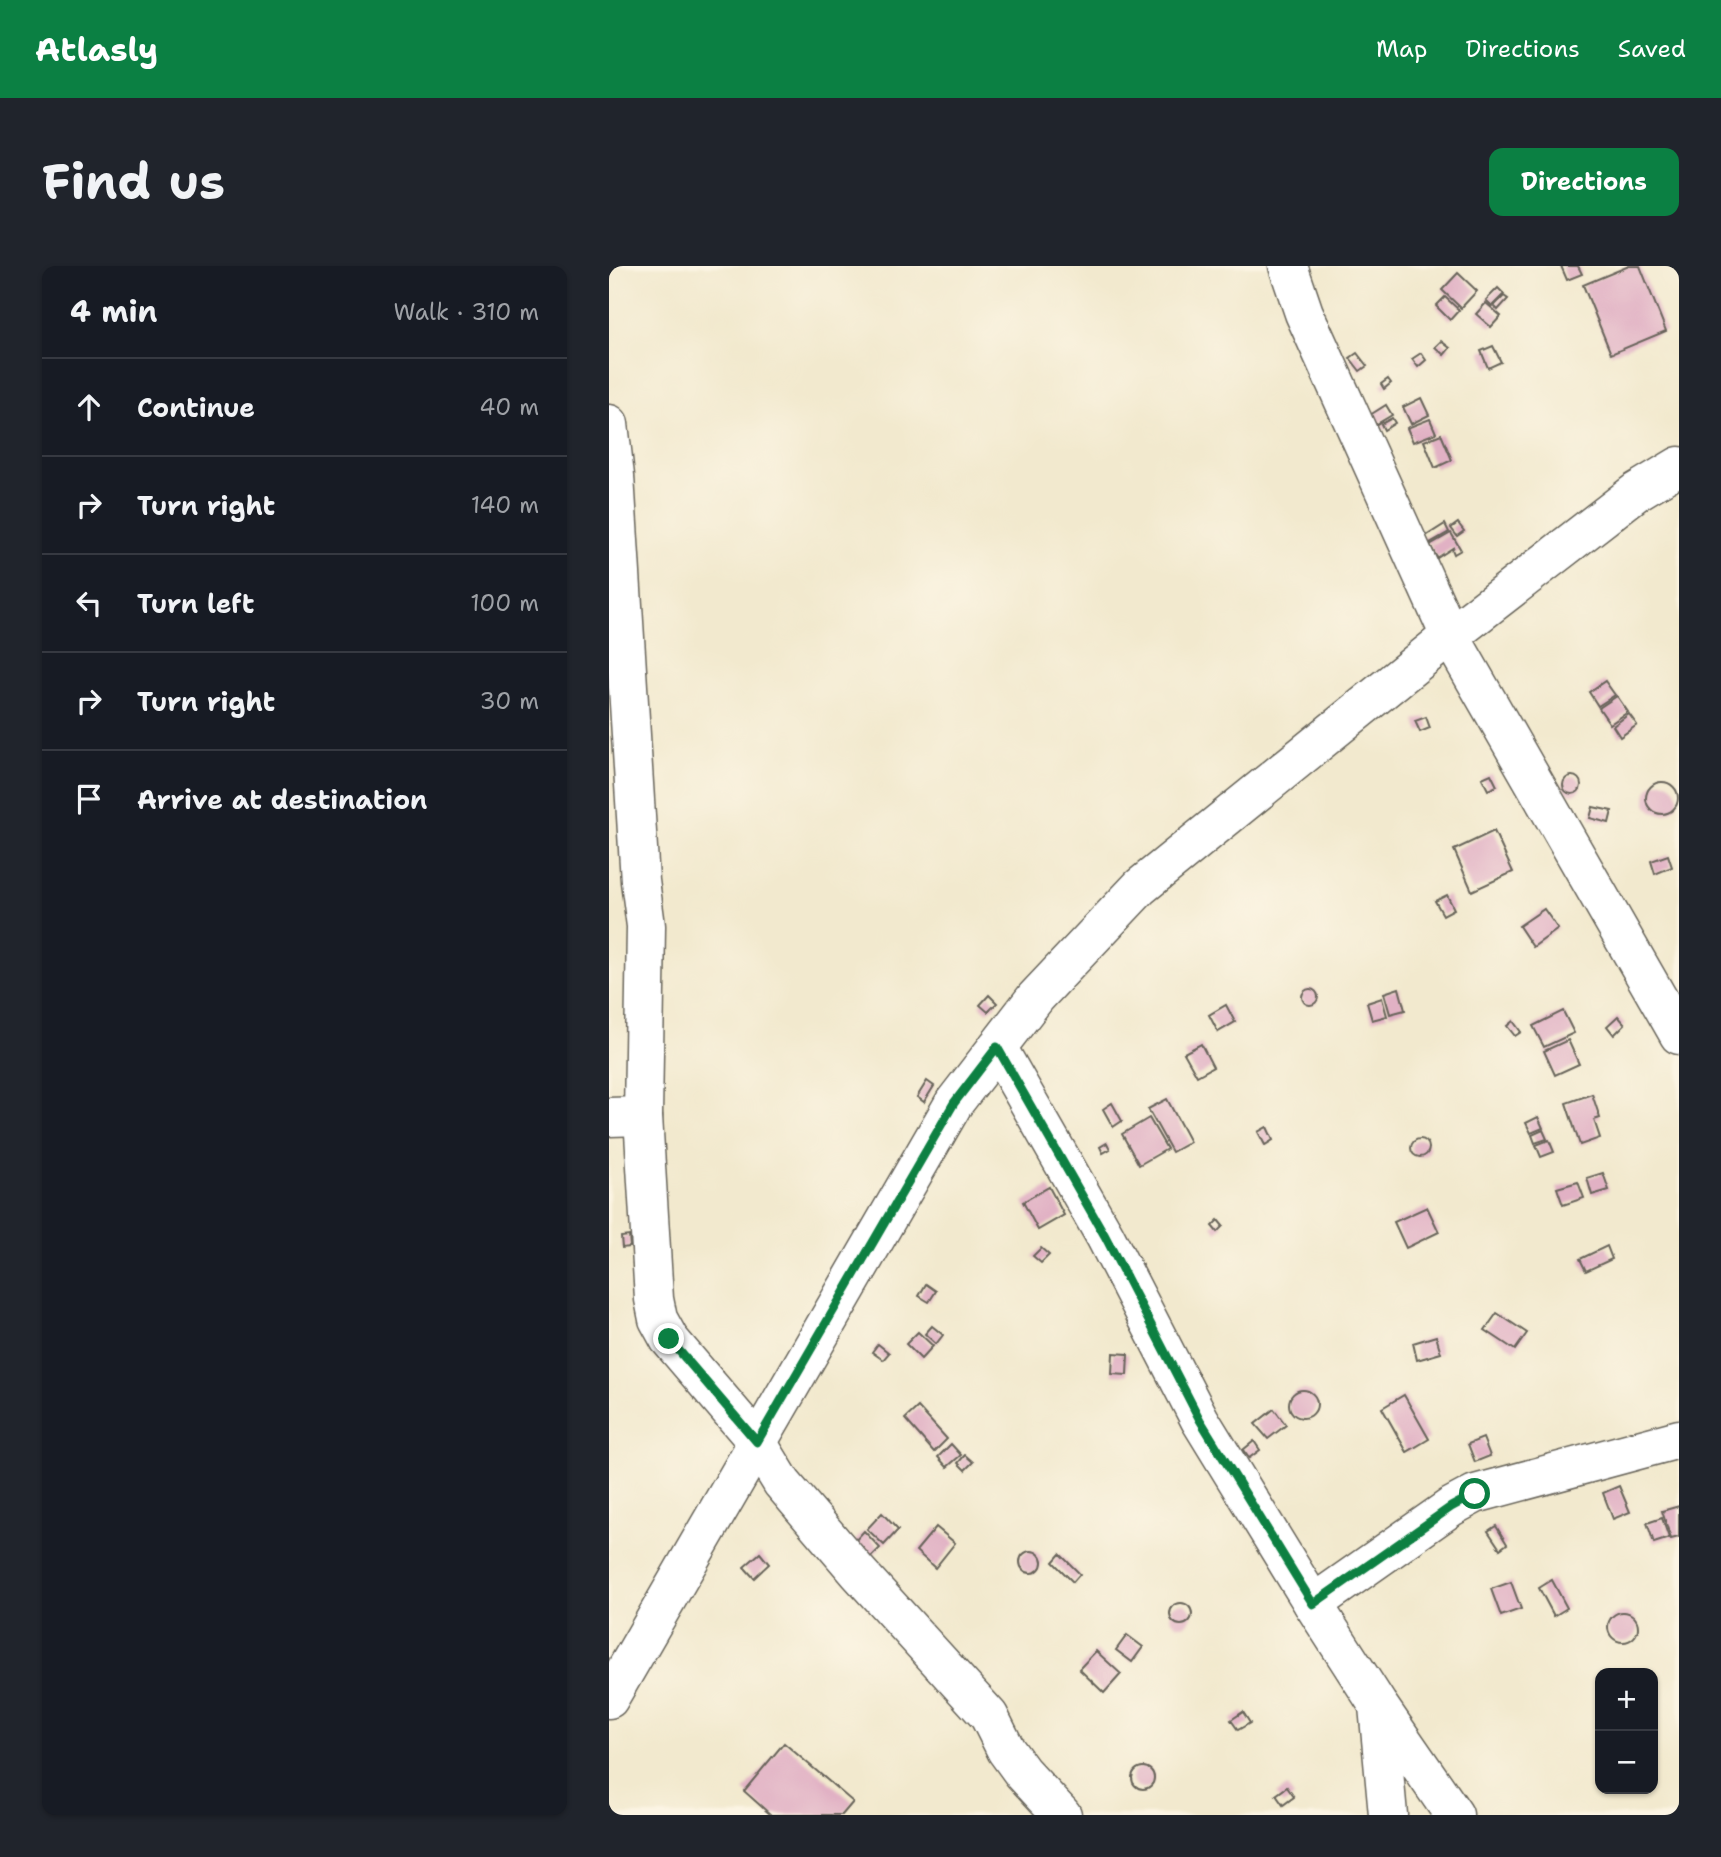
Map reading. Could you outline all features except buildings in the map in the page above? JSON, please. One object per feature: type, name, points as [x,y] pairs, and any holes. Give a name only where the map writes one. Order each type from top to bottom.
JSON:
[{"type":"street","points":[[1288,266],[1304,313],[1450,636],[1676,1025]]},
{"type":"street","points":[[609,424],[615,476],[640,881],[646,926],[626,1117],[658,1319],[669,1339],[757,1442],[782,1483],[858,1572],[989,1716],[1006,1750],[1022,1772],[1062,1815]]},
{"type":"street","points":[[609,1699],[954,1103],[1036,997],[1140,887],[1450,636],[1636,492],[1679,466]]},
{"type":"street","points":[[997,1047],[1105,1236],[1200,1420],[1313,1604],[1454,1815]]},
{"type":"street","points":[[1313,1604],[1451,1507],[1475,1494],[1679,1439]]},
{"type":"street","points":[[1378,1705],[1388,1815]]},
{"type":"route","points":[[669,1339],[757,1442],[954,1103],[997,1047],[1105,1236],[1200,1420],[1313,1604],[1451,1507],[1475,1494]]}]
